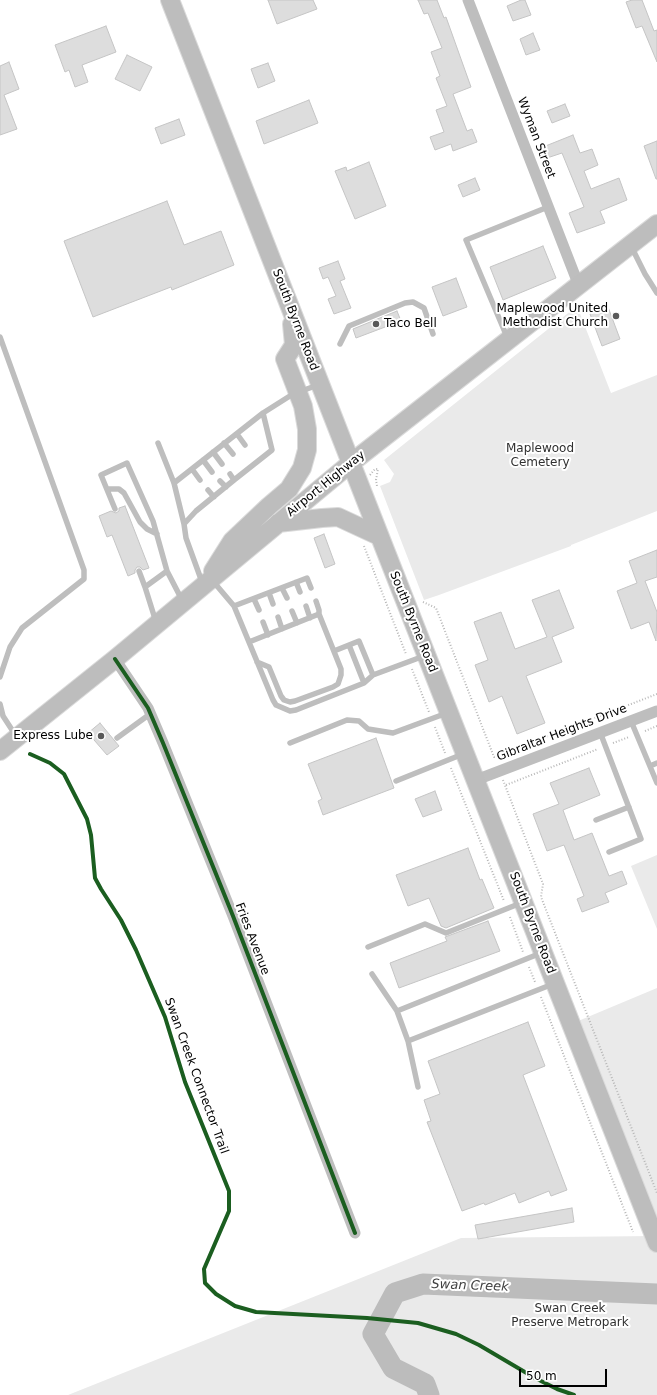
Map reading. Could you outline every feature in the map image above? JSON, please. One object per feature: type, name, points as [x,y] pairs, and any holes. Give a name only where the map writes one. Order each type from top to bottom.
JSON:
[{"type":"main road","name":"South Byrne Road","points":[[170,0],[351,464],[368,487],[379,536],[656,1239]]},
{"type":"main road","name":"Airport Highway","points":[[0,751],[115,659],[351,464],[657,224]]},
{"type":"main road","points":[[208,582],[232,541],[289,489],[302,468],[307,450],[307,429],[303,406],[285,359],[294,345],[291,311]]},
{"type":"main road","points":[[278,524],[338,517],[379,536]]},
{"type":"street","name":"Wyman Street","points":[[468,0],[579,286]]},
{"type":"street","name":"Fries Avenue","points":[[115,659],[150,714],[233,916],[355,1233]]},
{"type":"street","name":"Gibraltar Heights Drive","points":[[476,780],[657,711]]},
{"type":"lane","points":[[508,341],[466,240],[548,207]]},
{"type":"lane","points":[[630,245],[657,293]]},
{"type":"lane","points":[[340,344],[349,326],[413,302],[424,308],[433,334]]},
{"type":"lane","points":[[0,337],[84,570],[84,579],[22,628],[10,647],[0,677]]},
{"type":"lane","points":[[174,483],[263,413],[293,394],[320,384]]},
{"type":"lane","points":[[184,524],[196,511],[272,450],[263,413]]},
{"type":"lane","points":[[236,434],[245,445]]},
{"type":"lane","points":[[158,443],[174,483],[186,538],[208,582],[234,606],[276,705],[290,711],[296,710],[364,683],[373,675],[426,655]]},
{"type":"lane","points":[[224,443],[233,454]]},
{"type":"lane","points":[[213,452],[222,464]]},
{"type":"lane","points":[[253,455],[257,461]]},
{"type":"lane","points":[[203,460],[212,472]]},
{"type":"lane","points":[[115,510],[102,475],[127,463],[153,521],[167,571],[183,602]]},
{"type":"lane","points":[[241,464],[246,470]]},
{"type":"lane","points":[[192,469],[200,480]]},
{"type":"lane","points":[[230,474],[234,480]]},
{"type":"lane","points":[[220,481],[226,487]]},
{"type":"lane","points":[[107,488],[119,489],[124,493],[140,522],[147,529],[157,534]]},
{"type":"lane","points":[[208,490],[214,497]]},
{"type":"lane","points":[[139,571],[157,624]]},
{"type":"lane","points":[[145,587],[167,571]]},
{"type":"lane","points":[[234,606],[307,578],[311,588]]},
{"type":"lane","points":[[296,582],[300,592]]},
{"type":"lane","points":[[282,588],[287,598]]},
{"type":"lane","points":[[269,593],[273,604]]},
{"type":"lane","points":[[254,599],[259,610]]},
{"type":"lane","points":[[257,662],[269,667],[281,696],[284,700],[290,702],[295,702],[338,684],[341,670],[319,614],[316,601]]},
{"type":"lane","points":[[306,606],[310,618]]},
{"type":"lane","points":[[292,611],[297,623]]},
{"type":"lane","points":[[249,642],[319,614]]},
{"type":"lane","points":[[278,617],[282,629]]},
{"type":"lane","points":[[263,622],[268,635]]},
{"type":"lane","points":[[334,652],[359,641],[373,675]]},
{"type":"lane","points":[[349,645],[364,683]]},
{"type":"lane","points":[[0,704],[4,716],[17,738]]},
{"type":"lane","points":[[290,743],[347,720],[359,721],[368,729],[393,733],[449,712]]},
{"type":"lane","points":[[118,738],[150,714]]},
{"type":"lane","points":[[631,721],[657,783]]},
{"type":"lane","points":[[600,732],[641,839],[609,852]]},
{"type":"lane","points":[[396,781],[465,753]]},
{"type":"lane","points":[[650,766],[657,763]]},
{"type":"lane","points":[[596,820],[629,806]]},
{"type":"lane","points":[[368,947],[425,924],[446,933],[523,902]]},
{"type":"lane","points":[[397,1011],[543,953]]},
{"type":"lane","points":[[372,974],[397,1011],[408,1042],[418,1087]]},
{"type":"lane","points":[[408,1042],[555,983]]},
{"type":"path","points":[[375,469],[378,469],[376,480],[368,487],[375,469]]},
{"type":"path","points":[[364,545],[633,1232]]},
{"type":"path","points":[[420,596],[423,603],[436,608],[494,757],[657,694]]},
{"type":"path","points":[[506,785],[657,726]]},
{"type":"path","points":[[500,771],[543,884],[541,897],[657,1193]]},
{"type":"green space","name":"Maplewood Cemetery","points":[[577,306],[611,393],[657,375],[657,511],[571,546],[424,600],[380,486],[390,482],[394,474],[384,460]]},
{"type":"green space","points":[[657,855],[657,929],[631,866]]},
{"type":"green space","name":"Swan Creek Preserve Metropark","points":[[657,988],[657,1395],[68,1395],[461,1238],[654,1236],[571,1024]]},
{"type":"building","points":[[268,0],[313,0],[317,9],[277,24]]},
{"type":"building","points":[[418,0],[437,0],[444,18],[446,17],[471,87],[453,94],[467,131],[472,129],[477,142],[453,151],[451,144],[435,150],[430,137],[444,132],[436,110],[447,106],[436,78],[440,76],[431,52],[442,48],[428,13],[424,14]]},
{"type":"building","points":[[521,0],[525,0],[531,15],[513,21],[507,6]]},
{"type":"building","points":[[632,0],[642,0],[654,31],[657,30],[657,62],[642,26],[636,28],[626,2]]},
{"type":"building","points":[[106,26],[116,52],[82,65],[88,82],[75,87],[69,70],[65,72],[55,45]]},
{"type":"building","points":[[533,33],[540,50],[526,55],[520,39]]},
{"type":"building","points":[[127,55],[152,67],[140,91],[115,79]]},
{"type":"building","points":[[9,62],[19,89],[4,95],[17,129],[0,135],[0,66]]},
{"type":"building","points":[[268,63],[275,81],[258,88],[251,69]]},
{"type":"building","points":[[309,100],[318,123],[264,144],[256,121]]},
{"type":"building","points":[[565,104],[570,116],[552,123],[547,111]]},
{"type":"building","points":[[179,119],[185,135],[161,144],[155,128]]},
{"type":"building","points":[[573,135],[580,153],[592,149],[598,165],[584,171],[591,189],[619,178],[627,200],[600,211],[605,223],[577,233],[569,213],[584,207],[562,153],[547,158],[543,147]]},
{"type":"building","points":[[657,141],[657,179],[656,179],[644,146]]},
{"type":"building","points":[[369,162],[386,206],[355,219],[335,171],[346,167],[347,171]]},
{"type":"building","points":[[475,178],[480,190],[463,197],[458,185]]},
{"type":"building","points":[[167,201],[184,245],[221,231],[234,265],[172,290],[171,287],[93,317],[64,241]]},
{"type":"building","points":[[543,246],[556,278],[503,300],[490,267]]},
{"type":"building","points":[[338,261],[345,279],[340,281],[351,308],[334,314],[328,299],[336,296],[328,277],[323,279],[319,268]]},
{"type":"building","points":[[456,278],[467,307],[443,316],[432,287]]},
{"type":"building","points":[[608,307],[620,339],[602,346],[590,314]]},
{"type":"building","name":"Taco Bell","points":[[397,311],[401,321],[356,338],[353,329]]},
{"type":"building","points":[[125,506],[149,568],[143,570],[140,567],[137,567],[135,573],[128,576],[112,535],[107,537],[99,516],[111,511],[116,513],[119,511],[119,508]]},
{"type":"building","points":[[324,534],[335,564],[325,568],[314,538]]},
{"type":"building","points":[[657,550],[657,577],[645,581],[657,612],[656,641],[649,622],[631,629],[617,591],[637,583],[629,561]]},
{"type":"building","points":[[559,590],[574,628],[552,637],[562,662],[526,676],[545,723],[517,734],[502,696],[489,702],[475,665],[488,660],[474,622],[501,612],[515,649],[547,637],[532,600]]},
{"type":"building","name":"Express Lube","points":[[100,723],[119,746],[107,755],[88,733]]},
{"type":"building","points":[[376,738],[394,788],[323,815],[318,801],[322,799],[308,764]]},
{"type":"building","points":[[589,768],[600,795],[563,810],[574,840],[592,833],[609,876],[622,871],[627,884],[605,893],[609,902],[582,912],[577,899],[584,896],[564,845],[547,851],[533,814],[559,804],[550,783]]},
{"type":"building","points":[[435,791],[442,810],[423,817],[415,799]]},
{"type":"building","points":[[468,848],[480,880],[482,879],[494,908],[446,928],[441,926],[429,898],[408,906],[396,875]]},
{"type":"building","points":[[488,921],[500,951],[399,988],[390,963],[447,941],[445,937]]},
{"type":"building","points":[[528,1022],[545,1066],[523,1075],[567,1190],[551,1196],[549,1191],[519,1203],[515,1193],[485,1205],[484,1203],[462,1211],[427,1122],[431,1121],[424,1100],[440,1094],[428,1061]]},
{"type":"building","points":[[572,1208],[574,1222],[478,1239],[475,1225]]},
{"type":"waterway","name":"Swan Creek","points":[[429,1395],[425,1384],[393,1368],[373,1334],[395,1293],[423,1284],[657,1294]]},
{"type":"cycle path","points":[[115,659],[148,708],[163,743],[233,916],[355,1233]]},
{"type":"cycle path","name":"Swan Creek Connector Trail","points":[[30,754],[50,763],[64,774],[87,819],[91,835],[95,878],[121,920],[136,950],[165,1017],[185,1082],[229,1191],[229,1211],[204,1269],[205,1283],[216,1294],[235,1306],[256,1312],[367,1318],[418,1323],[456,1334],[479,1345],[535,1378],[557,1389],[574,1395]]},
{"type":"place","name":"Maplewood United Methodist Church","points":[[616,316]]},
{"type":"place","name":"Taco Bell","points":[[376,324]]},
{"type":"place","name":"Express Lube","points":[[101,736]]}]
